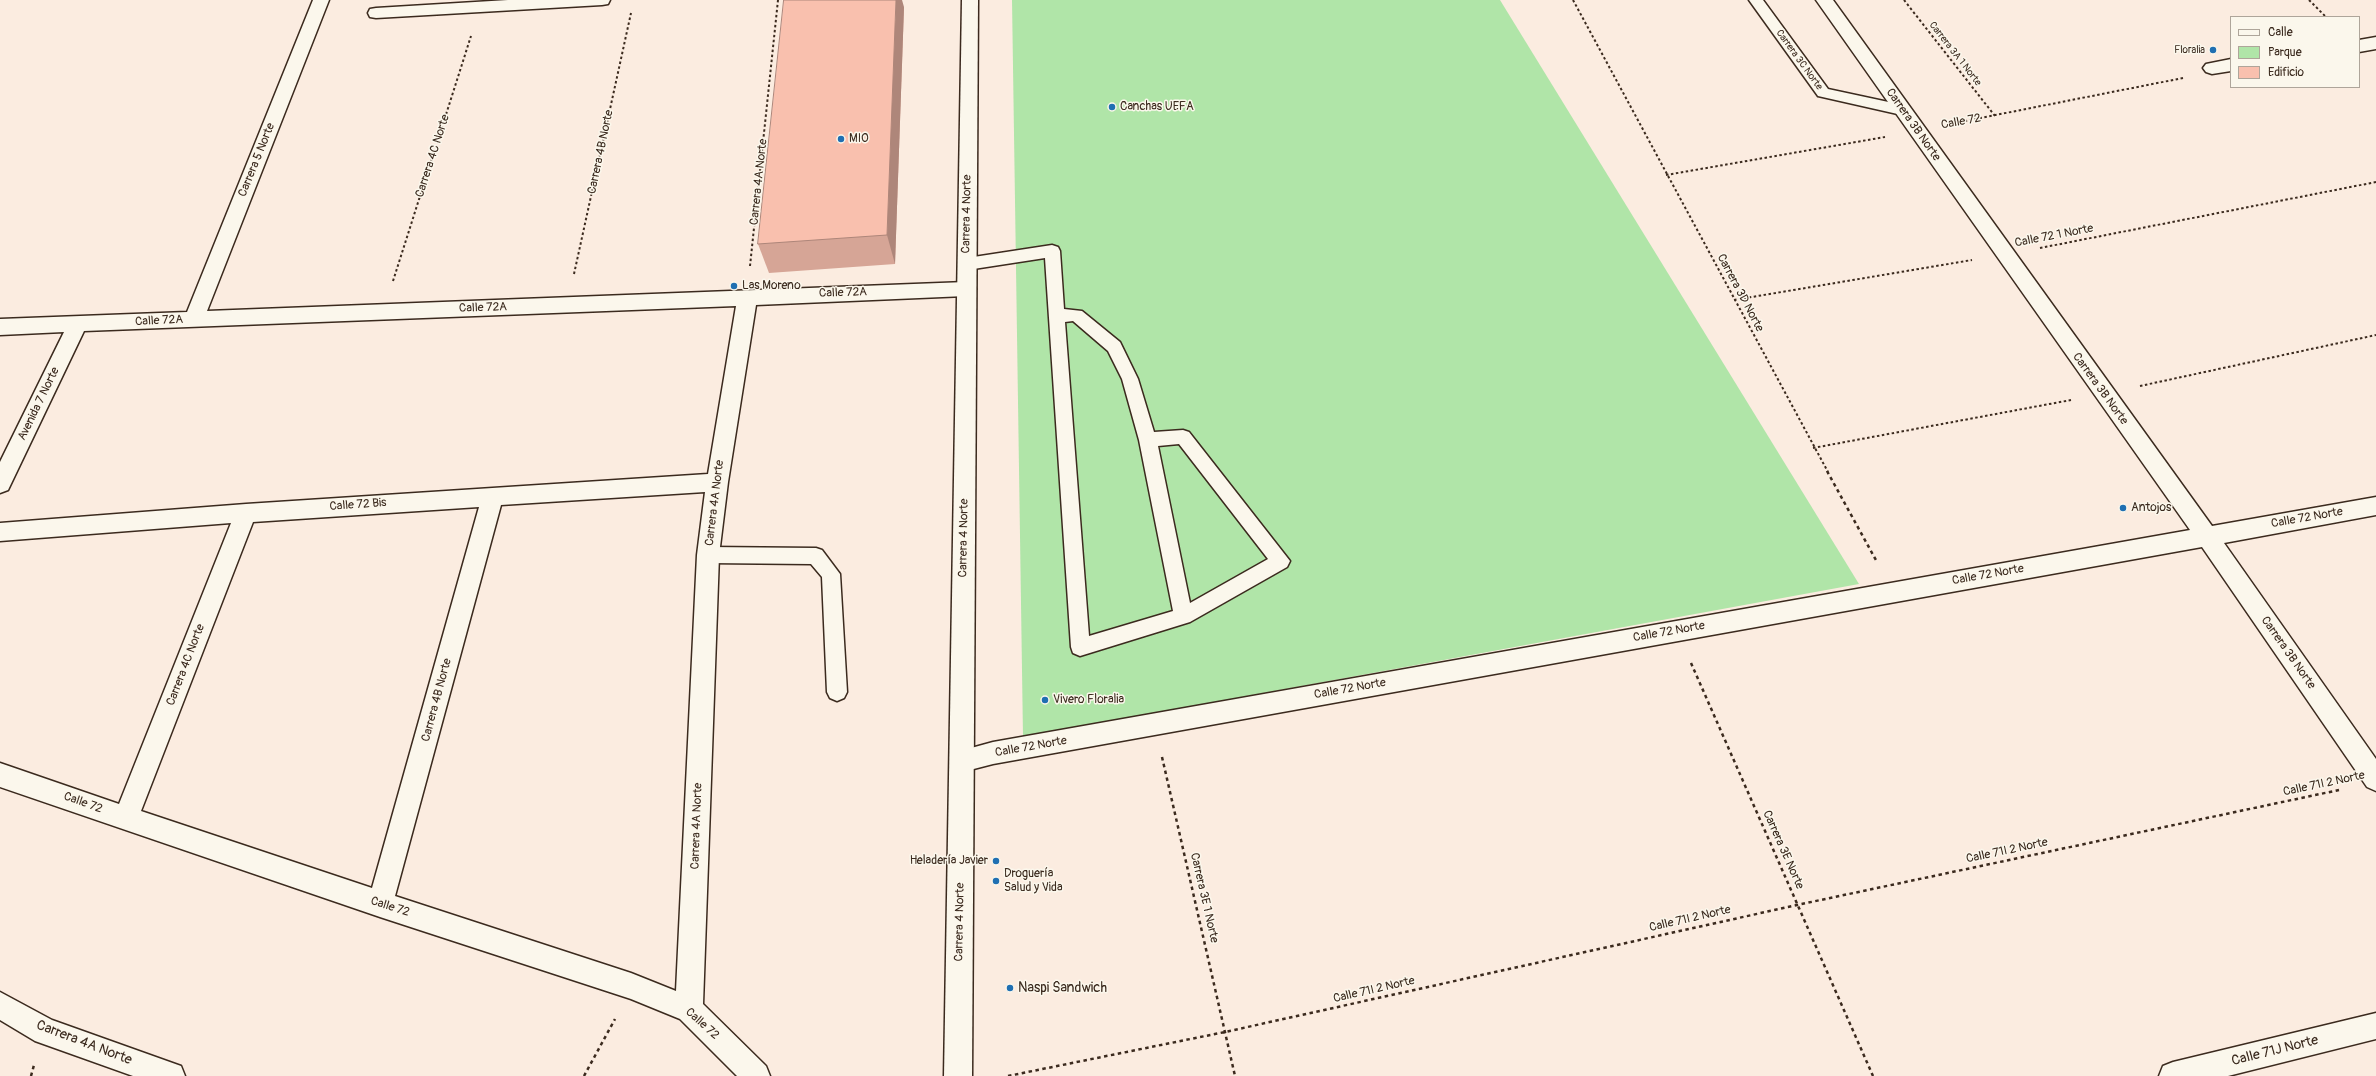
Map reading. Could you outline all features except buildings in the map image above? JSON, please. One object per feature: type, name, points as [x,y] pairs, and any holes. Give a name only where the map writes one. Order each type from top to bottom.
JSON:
[{"type":"street","name":"Carrera 5 Norte","points":[[194,319],[320,0]]},
{"type":"street","points":[[376,13],[602,0]]},
{"type":"street","name":"Carrera 4 Norte","points":[[958,1076],[970,0]]},
{"type":"street","name":"Carrera 3B Norte","points":[[1824,0],[2004,255],[2207,536],[2376,779]]},
{"type":"street","points":[[2360,46],[2376,43]]},
{"type":"street","points":[[2212,68],[2230,65]]},
{"type":"street","name":"Calle 72A","points":[[0,327],[966,288]]},
{"type":"street","name":"Carrera 4A Norte","points":[[689,1009],[708,555],[717,482],[747,296]]},
{"type":"street","name":"Avenida 7 Norte","points":[[0,484],[78,324]]},
{"type":"street","name":"Calle 72 Bis","points":[[0,532],[246,512],[717,482]]},
{"type":"street","name":"Carrera 4B Norte","points":[[380,904],[493,496]]},
{"type":"street","name":"Calle 72 Norte","points":[[962,761],[1155,724],[2376,506]]},
{"type":"street","name":"Carrera 4C Norte","points":[[126,818],[246,512]]},
{"type":"street","name":"Calle 72","points":[[0,775],[380,904],[631,986],[689,1009],[756,1076]]},
{"type":"street","name":"Carrera 4A Norte","points":[[0,1005],[45,1031],[171,1076]]},
{"type":"street","name":"Calle 71J Norte","points":[[2173,1076],[2376,1026]]},
{"type":"lane","name":"Carrera 3C Norte","points":[[1756,0],[1824,93],[1902,110]]},
{"type":"lane","points":[[967,264],[1052,251],[1080,647],[1183,616],[1281,561],[1183,437],[1148,440]]},
{"type":"lane","points":[[1057,316],[1076,315],[1114,347],[1130,378],[1148,440],[1183,616]]},
{"type":"lane","points":[[708,555],[816,556],[831,574],[837,692]]},
{"type":"path","name":"Carrera 4A Norte","points":[[747,296],[778,0]]},
{"type":"path","name":"Carrera 3D Norte","points":[[1573,0],[1666,175],[1894,592]]},
{"type":"path","name":"Carrera 3A 1 Norte","points":[[1904,0],[1995,116]]},
{"type":"path","points":[[2309,0],[2325,16]]},
{"type":"path","name":"Carrera 4C Norte","points":[[384,312],[480,7]]},
{"type":"path","name":"Carrera 4B Norte","points":[[568,304],[632,8]]},
{"type":"path","name":"Calle 72","points":[[1666,175],[1848,145],[1916,130],[1995,116],[2189,76],[2212,68]]},
{"type":"path","name":"Calle 72 1 Norte","points":[[1734,300],[2004,255],[2376,182]]},
{"type":"path","name":"Carrera 3E Norte","points":[[1677,631],[1796,905],[1873,1076]]},
{"type":"path","name":"Carrera 3E 1 Norte","points":[[1155,724],[1235,1076]]},
{"type":"path","name":"Calle 71I 2 Norte","points":[[1008,1076],[1225,1032],[1796,905],[2345,788]]},
{"type":"path","points":[[584,1076],[607,1035]]},
{"type":"green space","points":[[1012,0],[1500,0],[1859,584],[1023,737]]},
{"type":"place","name":"Floralia","points":[[2213,50]]},
{"type":"place","name":"Canchas UEFA","points":[[1112,107]]},
{"type":"place","name":"MIO","points":[[841,139]]},
{"type":"place","name":"Las Moreno","points":[[734,286]]},
{"type":"place","name":"Antojos","points":[[2123,508]]},
{"type":"place","name":"Vivero Floralia","points":[[1045,700]]},
{"type":"place","name":"Heladería Javier","points":[[996,861]]},
{"type":"place","name":"Droguería Salud y Vida","points":[[996,881]]},
{"type":"place","name":"Naspi Sandwich","points":[[1010,988]]}]
